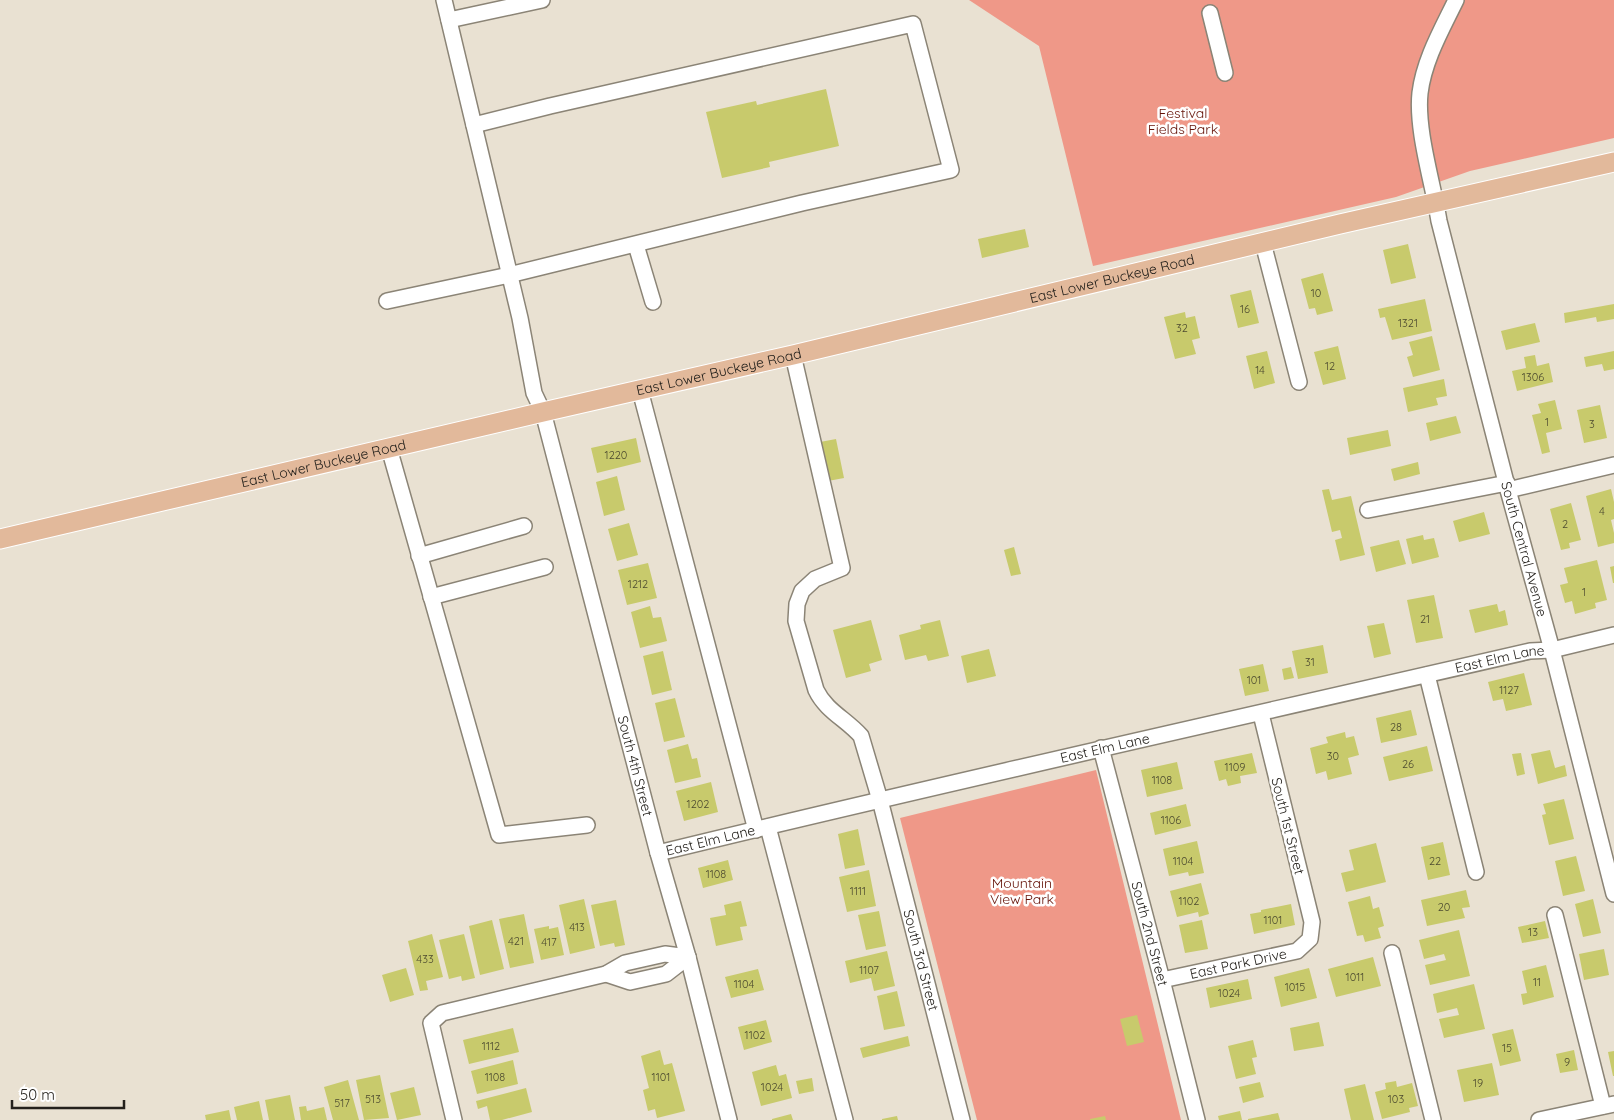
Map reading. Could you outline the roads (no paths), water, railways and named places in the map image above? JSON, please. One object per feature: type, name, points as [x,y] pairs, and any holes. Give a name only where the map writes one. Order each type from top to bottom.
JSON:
[{"type":"main road","name":"East Lower Buckeye Road","points":[[0,538],[793,355],[1614,162]]},
{"type":"street","name":"South 4th Street","points":[[444,0],[520,318],[534,393],[543,412],[658,853],[688,957],[729,1120]]},
{"type":"street","points":[[449,20],[542,0]]},
{"type":"street","name":"South Central Avenue","points":[[1456,0],[1432,51],[1420,92],[1422,129],[1438,221],[1507,487],[1552,650],[1614,894]]},
{"type":"street","points":[[1210,14],[1225,73]]},
{"type":"street","points":[[387,301],[509,275],[802,203],[950,170],[913,24],[474,125]]},
{"type":"street","points":[[1263,243],[1299,382]]},
{"type":"street","points":[[636,245],[653,302]]},
{"type":"street","name":"South 3rd Street","points":[[793,355],[842,568],[815,579],[802,591],[796,604],[796,621],[820,700],[829,710],[856,729],[861,736],[880,800],[962,1120]]},
{"type":"street","points":[[640,390],[845,1120]]},
{"type":"street","points":[[389,448],[499,835],[587,825]]},
{"type":"street","points":[[1368,510],[1507,487],[1614,465]]},
{"type":"street","points":[[419,556],[524,526]]},
{"type":"street","points":[[431,597],[545,567]]},
{"type":"street","name":"East Elm Lane","points":[[658,853],[1100,748],[1261,714],[1530,651],[1552,650],[1614,635]]},
{"type":"street","points":[[1427,675],[1476,872]]},
{"type":"street","name":"South 1st Street","points":[[1261,714],[1312,922],[1310,939]]},
{"type":"street","name":"South 2nd Street","points":[[1100,748],[1197,1120]]},
{"type":"street","points":[[1539,1120],[1609,1105],[1555,915]]},
{"type":"street","name":"East Park Drive","points":[[1162,980],[1296,951],[1310,939]]},
{"type":"street","points":[[1392,953],[1433,1120]]},
{"type":"street","points":[[454,1120],[431,1023],[442,1013],[606,974],[625,963],[665,954],[688,957]]},
{"type":"park label","name":"Festival Fields Park","points":[[1183,122]]},
{"type":"park label","name":"Mountain View Park","points":[[1022,892]]}]
